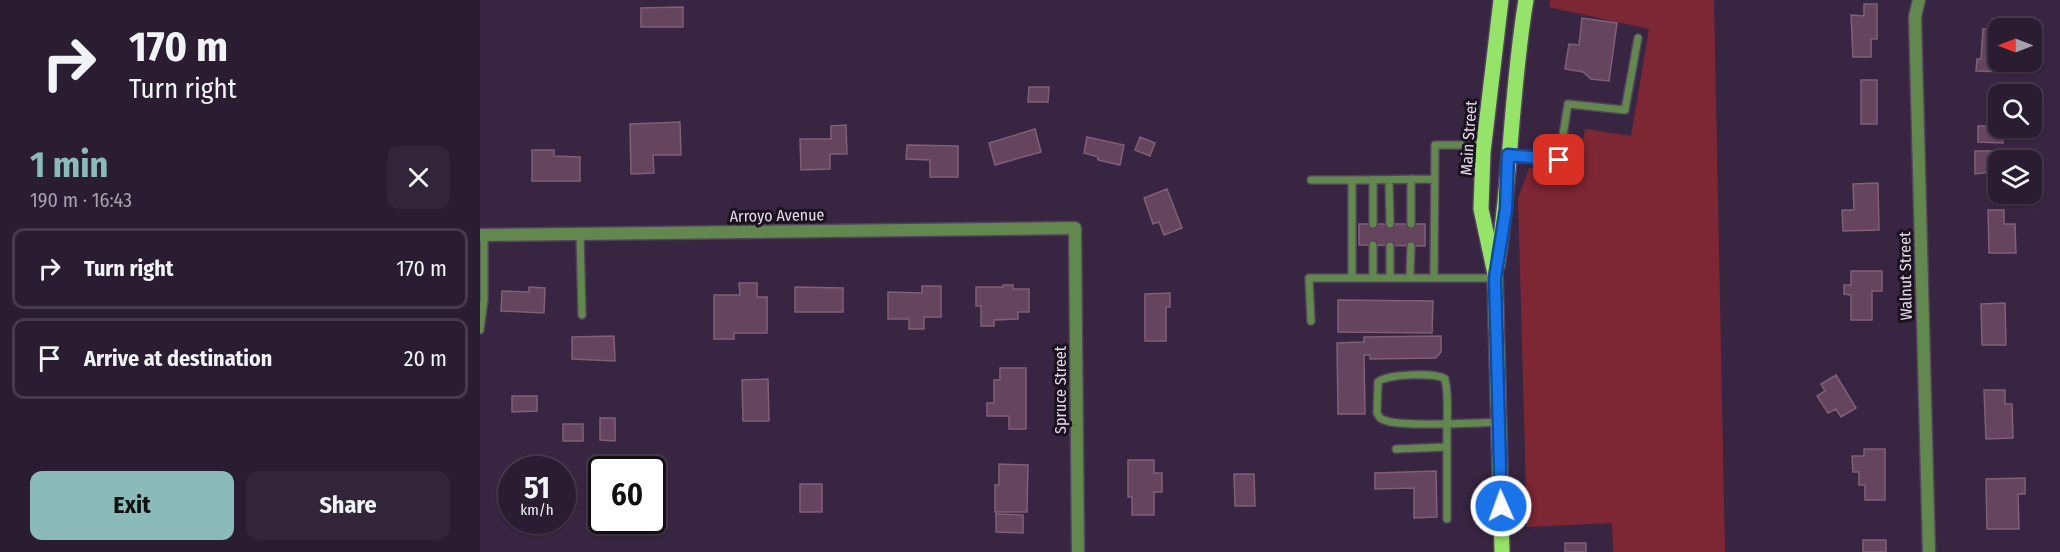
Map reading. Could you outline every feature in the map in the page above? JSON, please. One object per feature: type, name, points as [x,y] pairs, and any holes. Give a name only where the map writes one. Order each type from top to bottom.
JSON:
[{"type":"main road","name":"Main Street","points":[[1495,278],[1481,209],[1484,145],[1501,0]]},
{"type":"main road","name":"Main Street","points":[[1502,552],[1495,278],[1506,209],[1508,155],[1525,4]]},
{"type":"street","name":"Walnut Street","points":[[1919,0],[1915,17],[1929,552]]},
{"type":"street","name":"Arroyo Avenue","points":[[482,235],[1075,228]]},
{"type":"street","name":"Spruce Street","points":[[1075,228],[1078,552]]},
{"type":"lane","points":[[1508,155],[1559,160],[1568,104],[1625,110],[1638,38]]},
{"type":"lane","points":[[1434,277],[1435,145],[1484,145]]},
{"type":"lane","points":[[1311,180],[1434,179]]},
{"type":"lane","points":[[1352,180],[1352,277]]},
{"type":"lane","points":[[1373,180],[1373,224]]},
{"type":"lane","points":[[1389,180],[1390,224]]},
{"type":"lane","points":[[1410,224],[1412,180]]},
{"type":"lane","points":[[580,234],[582,315]]},
{"type":"lane","points":[[480,330],[484,300],[482,235]]},
{"type":"lane","points":[[1373,245],[1373,277]]},
{"type":"lane","points":[[1390,246],[1390,277]]},
{"type":"lane","points":[[1410,246],[1410,277]]},
{"type":"lane","points":[[1311,321],[1309,278],[1495,278]]},
{"type":"lane","points":[[1448,519],[1447,447],[1447,423],[1447,388],[1440,375],[1391,376],[1382,378],[1378,382],[1377,413],[1380,418],[1387,421],[1447,423],[1498,422]]},
{"type":"lane","points":[[1396,449],[1447,447]]},
{"type":"shaded area","points":[[1550,0],[1714,0],[1725,552],[1613,552],[1612,523],[1527,527],[1518,198],[1529,168],[1578,172],[1585,129],[1631,136],[1649,29],[1549,7]]},
{"type":"building","points":[[1864,4],[1877,4],[1877,39],[1871,39],[1871,57],[1853,57],[1851,15],[1864,16]]},
{"type":"building","points":[[683,7],[683,27],[641,27],[641,8]]},
{"type":"building","points":[[1582,18],[1617,23],[1609,81],[1591,79],[1583,72],[1565,69],[1569,44],[1579,45]]},
{"type":"building","points":[[1983,29],[1988,29],[1988,71],[1976,71],[1977,59],[1981,59]]},
{"type":"building","points":[[1861,80],[1877,80],[1877,124],[1861,124]]},
{"type":"building","points":[[1029,87],[1049,87],[1048,102],[1028,102]]},
{"type":"building","points":[[680,122],[681,155],[653,155],[654,173],[631,174],[630,124]]},
{"type":"building","points":[[846,125],[847,154],[830,154],[830,169],[801,170],[800,139],[831,139],[831,126]]},
{"type":"building","points":[[1978,126],[1988,126],[1988,138],[2003,138],[2003,143],[1978,142]]},
{"type":"building","points":[[1035,129],[1041,152],[995,165],[989,143]]},
{"type":"building","points":[[1087,137],[1124,145],[1120,165],[1098,160],[1098,157],[1084,153]]},
{"type":"building","points":[[1140,137],[1155,143],[1150,156],[1135,150]]},
{"type":"building","points":[[907,145],[958,146],[958,177],[930,177],[930,160],[906,159]]},
{"type":"building","points":[[532,150],[554,150],[554,156],[580,157],[580,181],[532,181]]},
{"type":"building","points":[[1975,151],[1988,151],[1988,172],[1975,174]]},
{"type":"building","points":[[1878,183],[1879,230],[1843,231],[1842,210],[1854,210],[1853,184]]},
{"type":"building","points":[[1167,189],[1182,228],[1164,235],[1159,222],[1153,224],[1144,198]]},
{"type":"building","points":[[1988,210],[2004,210],[2004,224],[2015,224],[2016,253],[1989,253]]},
{"type":"building","points":[[1359,224],[1425,224],[1425,246],[1359,245]]},
{"type":"building","points":[[1851,271],[1882,271],[1882,291],[1872,291],[1872,320],[1851,320],[1851,295],[1844,294],[1844,285],[1851,285]]},
{"type":"building","points":[[739,283],[757,283],[757,297],[767,297],[767,333],[734,333],[734,339],[714,339],[714,295],[740,295]]},
{"type":"building","points":[[1003,285],[1013,285],[1013,289],[1029,289],[1029,312],[1018,312],[1018,319],[994,320],[994,326],[981,326],[981,306],[976,306],[976,287],[1003,287]]},
{"type":"building","points":[[922,286],[941,286],[941,317],[924,317],[924,329],[909,329],[909,319],[888,319],[888,292],[922,293]]},
{"type":"building","points":[[529,287],[545,288],[544,313],[501,311],[502,291],[529,292]]},
{"type":"building","points":[[795,287],[843,288],[843,312],[795,312]]},
{"type":"building","points":[[1170,293],[1170,307],[1166,307],[1166,341],[1145,341],[1145,294]]},
{"type":"building","points":[[1338,300],[1433,301],[1432,333],[1338,332]]},
{"type":"building","points":[[2005,303],[2006,345],[1982,345],[1981,304]]},
{"type":"building","points":[[614,336],[615,361],[572,359],[572,337]]},
{"type":"building","points":[[1441,336],[1441,352],[1436,358],[1370,359],[1370,355],[1364,355],[1365,414],[1338,414],[1337,343],[1364,342],[1364,337]]},
{"type":"building","points":[[1000,368],[1026,368],[1026,429],[1009,429],[1009,416],[987,416],[987,403],[994,403],[994,380],[1000,380]]},
{"type":"building","points":[[1836,375],[1856,408],[1841,417],[1836,409],[1828,413],[1817,396],[1825,391],[1821,384]]},
{"type":"building","points":[[768,379],[769,421],[743,421],[742,380]]},
{"type":"building","points":[[1984,390],[2005,390],[2005,404],[2012,404],[2013,438],[1986,439]]},
{"type":"building","points":[[512,396],[537,396],[537,411],[512,412]]},
{"type":"building","points":[[600,418],[615,418],[615,441],[600,440]]},
{"type":"building","points":[[563,424],[583,424],[583,441],[563,441]]},
{"type":"building","points":[[1864,449],[1885,449],[1885,500],[1865,500],[1865,485],[1859,485],[1859,472],[1853,472],[1852,456],[1864,456]]},
{"type":"building","points":[[1128,460],[1154,460],[1154,473],[1162,473],[1162,492],[1154,492],[1154,515],[1132,515],[1132,497],[1128,497]]},
{"type":"building","points":[[999,464],[1028,465],[1027,512],[995,512],[995,485],[999,485]]},
{"type":"building","points":[[1436,471],[1437,517],[1414,518],[1414,488],[1375,489],[1375,473]]},
{"type":"building","points":[[1234,474],[1254,474],[1255,506],[1235,506]]},
{"type":"building","points":[[2025,478],[2025,494],[2018,494],[2019,529],[1987,529],[1986,479]]},
{"type":"building","points":[[800,484],[822,484],[822,512],[800,512]]},
{"type":"building","points":[[996,514],[1023,515],[1023,533],[996,532]]},
{"type":"building","points":[[1863,540],[1886,540],[1886,552],[1863,552]]},
{"type":"building","points":[[1565,543],[1586,543],[1586,552],[1565,552]]},
{"type":"route","points":[[1501,506],[1495,278],[1506,209],[1508,155],[1559,160]]}]
